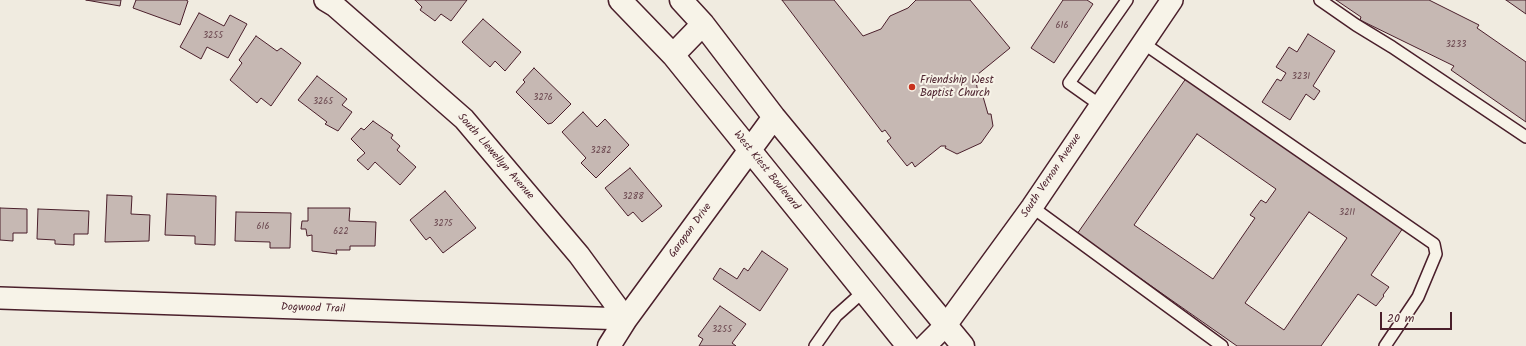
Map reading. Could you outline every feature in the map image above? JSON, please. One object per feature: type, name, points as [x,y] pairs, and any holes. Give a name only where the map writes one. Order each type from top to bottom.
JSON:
[{"type":"main road","name":"West Kiest Boulevard","points":[[620,0],[673,55],[908,346]]},
{"type":"main road","points":[[688,2],[774,117],[963,346]]},
{"type":"main road","points":[[673,55],[703,24]]},
{"type":"main road","name":"Garapan Drive","points":[[609,346],[626,320],[774,117]]},
{"type":"street","name":"South Llewellyn Avenue","points":[[325,0],[335,6],[464,119],[579,255],[626,320]]},
{"type":"street","name":"South Vernon Avenue","points":[[925,346],[946,324],[1032,207],[1172,0]]},
{"type":"street","name":"Dogwood Trail","points":[[0,298],[626,320]]},
{"type":"lane","points":[[1100,105],[1069,83],[1127,0]]},
{"type":"lane","points":[[1320,0],[1526,137]]},
{"type":"lane","points":[[1143,43],[1434,244],[1436,254],[1418,297],[1385,346]]},
{"type":"lane","points":[[1032,207],[1222,346]]},
{"type":"lane","points":[[815,346],[836,316],[864,291]]},
{"type":"building","points":[[86,0],[121,0],[120,6]]},
{"type":"building","points":[[136,0],[188,1],[180,25],[133,8]]},
{"type":"building","points":[[415,0],[467,0],[451,21],[441,14],[435,21],[420,10],[422,7]]},
{"type":"building","name":"Friendship West Baptist Church","points":[[782,0],[834,0],[863,36],[881,29],[890,16],[908,8],[916,0],[970,0],[1010,48],[972,79],[972,82],[976,81],[978,93],[982,93],[988,114],[991,114],[993,126],[981,143],[957,154],[945,148],[946,146],[941,146],[915,167],[912,162],[907,166],[887,141],[891,138],[885,130],[882,132]]},
{"type":"building","points":[[1063,0],[1087,0],[1093,4],[1054,63],[1031,48]]},
{"type":"building","points":[[1336,0],[1429,0],[1479,25],[1477,28],[1526,62],[1526,122],[1451,70],[1454,66],[1360,20],[1361,17]]},
{"type":"building","points":[[1506,0],[1526,0],[1526,14]]},
{"type":"building","points":[[199,13],[224,26],[230,15],[247,24],[228,58],[207,47],[201,59],[180,47]]},
{"type":"building","points":[[483,19],[521,52],[505,71],[495,61],[490,67],[462,42]]},
{"type":"building","points":[[1308,34],[1335,51],[1313,86],[1320,91],[1314,100],[1306,94],[1290,120],[1262,102],[1277,79],[1281,81],[1286,73],[1276,67],[1289,47],[1297,52]]},
{"type":"building","points":[[256,36],[277,51],[281,48],[301,63],[271,106],[261,98],[257,103],[230,80],[242,63],[239,60]]},
{"type":"building","points":[[534,68],[571,104],[552,123],[548,124],[516,92],[525,82],[523,80]]},
{"type":"building","points":[[317,76],[347,99],[342,105],[352,112],[338,131],[325,124],[327,122],[298,100]]},
{"type":"building","points":[[1187,77],[1403,228],[1371,275],[1389,287],[1383,295],[1384,296],[1376,306],[1358,294],[1321,346],[1237,346],[1077,234]],"holes":[[[1197,134],[1276,189],[1266,203],[1261,200],[1250,215],[1255,218],[1213,279],[1134,225]],[[1309,212],[1347,238],[1284,330],[1245,303]]]},
{"type":"building","points":[[583,112],[597,127],[605,119],[629,145],[596,178],[581,163],[586,158],[562,132]]},
{"type":"building","points":[[373,121],[393,135],[391,138],[400,146],[397,150],[416,167],[400,185],[375,162],[368,170],[357,160],[365,153],[351,139],[361,128],[364,130]]},
{"type":"building","points":[[630,168],[662,206],[642,222],[633,212],[628,216],[605,188]]},
{"type":"building","points":[[445,191],[476,228],[443,253],[430,237],[426,240],[410,220]]},
{"type":"building","points":[[167,194],[216,196],[215,245],[195,244],[195,236],[165,235]]},
{"type":"building","points":[[107,195],[132,196],[131,214],[150,215],[149,241],[105,242]]},
{"type":"building","points":[[0,208],[27,209],[27,233],[13,233],[13,241],[0,240]]},
{"type":"building","points":[[308,208],[350,208],[349,221],[376,222],[375,246],[350,246],[350,250],[336,250],[337,254],[312,251],[312,235],[307,236],[306,229],[301,229],[302,221],[308,221]]},
{"type":"building","points":[[38,209],[89,211],[88,234],[74,234],[74,245],[55,244],[55,240],[37,239]]},
{"type":"building","points":[[236,212],[291,213],[290,248],[270,248],[270,242],[235,241]]},
{"type":"building","points":[[762,251],[788,269],[760,311],[713,279],[720,268],[737,279],[744,268],[748,271]]},
{"type":"building","points":[[720,306],[746,324],[732,343],[736,346],[699,346],[703,339],[698,336]]},
{"type":"place","name":"Friendship West Baptist Church","points":[[912,87]]}]
